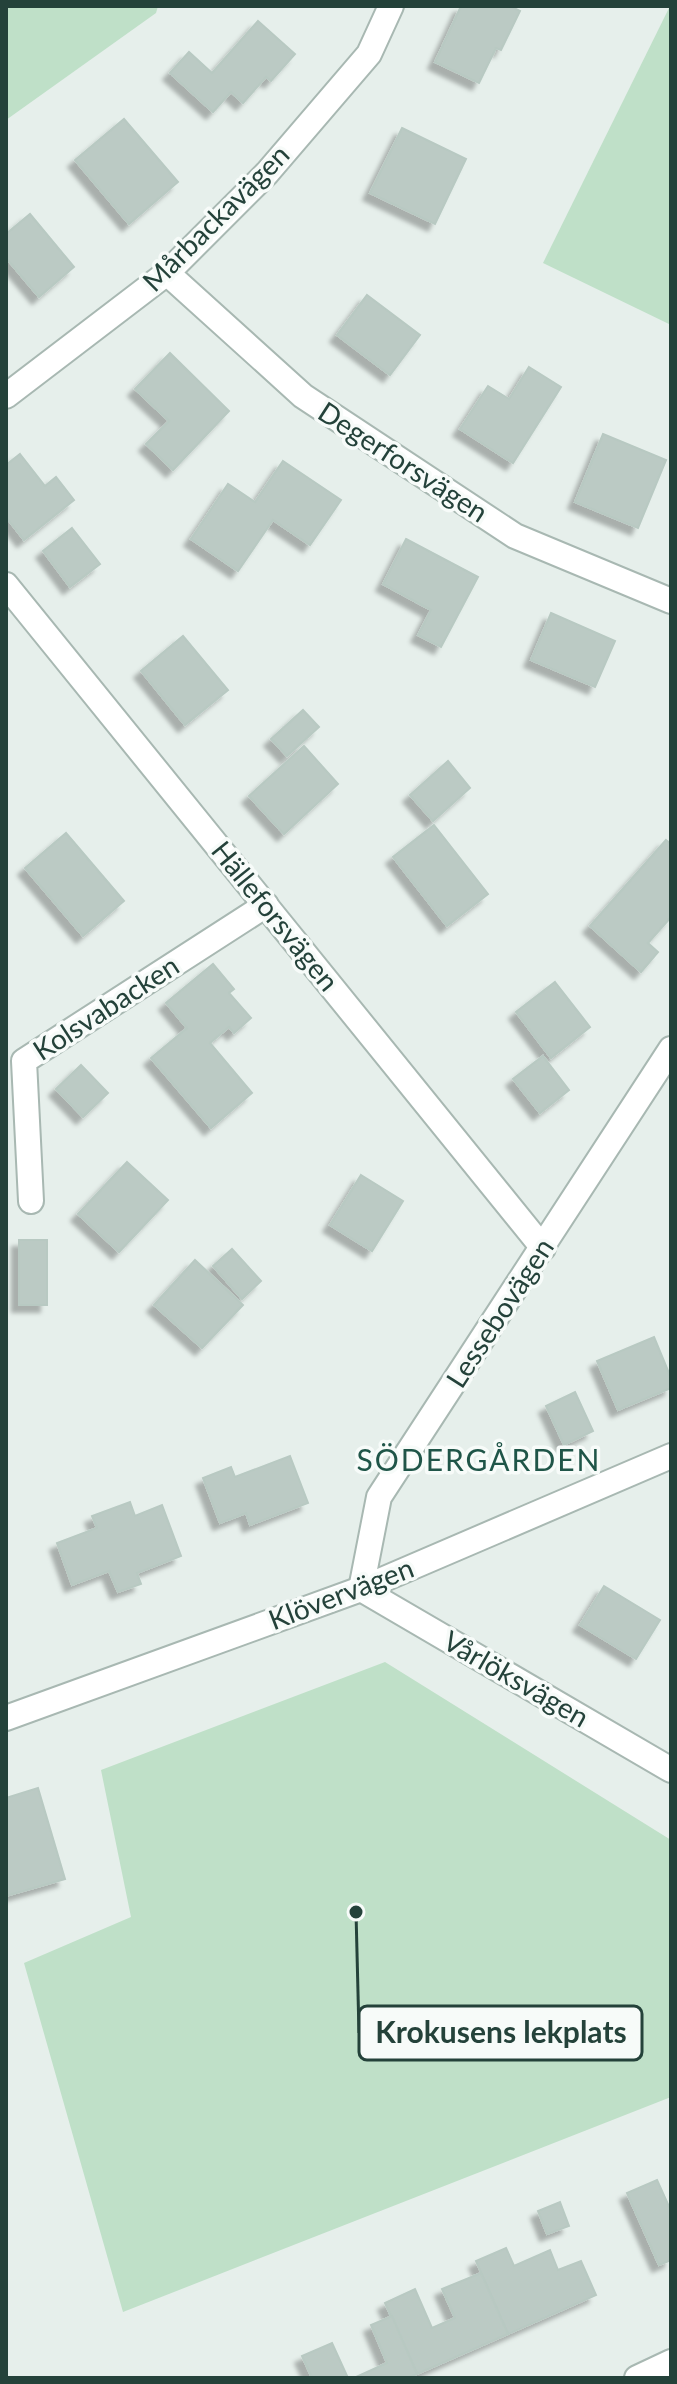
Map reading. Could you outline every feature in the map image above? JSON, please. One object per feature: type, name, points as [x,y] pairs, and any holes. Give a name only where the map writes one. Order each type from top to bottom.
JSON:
[{"type":"street","name":"Mårbackavägen","points":[[6,396],[167,273],[267,173],[369,54],[391,6]]},
{"type":"street","name":"Degerforsvägen","points":[[167,273],[303,396],[515,536],[671,601]]},
{"type":"street","name":"Hälleforsvägen","points":[[6,585],[543,1248]]},
{"type":"street","name":"Kolsvabacken","points":[[31,1201],[24,1061],[266,905]]},
{"type":"street","name":"Lessebovägen","points":[[361,1589],[379,1497],[671,1049]]},
{"type":"street","name":"Klövervägen","points":[[6,1718],[361,1589],[671,1456]]},
{"type":"street","name":"Vårlöksvägen","points":[[361,1589],[671,1770]]},
{"type":"street","points":[[637,2378],[671,2362]]},
{"type":"green space","points":[[6,6],[158,6],[156,13],[6,120]]},
{"type":"green space","points":[[671,6],[671,325],[543,263]]},
{"type":"green space","points":[[385,1662],[671,1840],[671,2097],[123,2312],[24,1963],[131,1917],[101,1770]]},
{"type":"building","points":[[461,6],[510,6],[520,11],[501,50],[496,48],[479,83],[435,62]]},
{"type":"building","points":[[258,21],[295,54],[271,81],[266,77],[243,103],[231,92],[213,112],[170,73],[189,52],[212,73]]},
{"type":"building","points":[[124,119],[178,182],[129,224],[75,160]]},
{"type":"building","points":[[402,128],[466,159],[435,224],[370,193]]},
{"type":"building","points":[[30,214],[74,267],[39,297],[6,258],[6,234]]},
{"type":"building","points":[[367,295],[420,335],[390,375],[337,335]]},
{"type":"building","points":[[170,353],[229,411],[173,470],[146,444],[169,421],[135,389]]},
{"type":"building","points":[[529,367],[561,387],[513,463],[460,429],[488,386],[509,399]]},
{"type":"building","points":[[603,434],[666,460],[638,528],[575,502]]},
{"type":"building","points":[[20,454],[45,486],[56,477],[74,500],[24,540],[6,517],[6,465]]},
{"type":"building","points":[[283,461],[341,500],[310,545],[273,520],[238,571],[191,539],[228,484],[255,502]]},
{"type":"building","points":[[72,528],[100,564],[70,587],[43,551]]},
{"type":"building","points":[[406,539],[478,577],[441,647],[418,635],[431,610],[383,584]]},
{"type":"building","points":[[551,613],[615,641],[595,687],[531,660]]},
{"type":"building","points":[[183,636],[228,690],[185,725],[141,671]]},
{"type":"building","points":[[303,710],[319,727],[287,756],[271,739]]},
{"type":"building","points":[[304,746],[338,784],[284,834],[249,796]]},
{"type":"building","points":[[448,761],[470,788],[433,821],[410,795]]},
{"type":"building","points":[[434,825],[488,894],[447,926],[393,857]]},
{"type":"building","points":[[66,833],[124,901],[83,936],[25,868]]},
{"type":"building","points":[[666,840],[671,844],[671,917],[648,943],[658,952],[641,972],[590,926]]},
{"type":"building","points":[[213,964],[234,989],[229,993],[251,1018],[234,1033],[229,1027],[210,1043],[252,1093],[211,1128],[151,1058],[187,1028],[166,1003]]},
{"type":"building","points":[[555,982],[590,1027],[551,1058],[516,1012]]},
{"type":"building","points":[[543,1056],[569,1090],[540,1113],[513,1079]]},
{"type":"building","points":[[81,1065],[108,1093],[83,1117],[56,1089]]},
{"type":"building","points":[[127,1162],[168,1200],[119,1252],[78,1214]]},
{"type":"building","points":[[361,1175],[403,1201],[372,1251],[330,1225]]},
{"type":"building","points":[[19,1240],[47,1240],[47,1305],[19,1305]]},
{"type":"building","points":[[232,1249],[261,1281],[242,1299],[213,1266]]},
{"type":"building","points":[[195,1260],[243,1305],[202,1348],[154,1305]]},
{"type":"building","points":[[654,1337],[671,1378],[671,1388],[618,1410],[597,1361]]},
{"type":"building","points":[[575,1392],[593,1431],[564,1445],[546,1406]]},
{"type":"building","points":[[290,1456],[308,1503],[250,1525],[246,1513],[220,1523],[203,1478],[231,1467],[235,1477]]},
{"type":"building","points":[[130,1502],[135,1516],[162,1505],[181,1556],[137,1573],[141,1584],[118,1592],[109,1571],[72,1585],[57,1543],[97,1528],[92,1516]]},
{"type":"building","points":[[604,1586],[660,1620],[636,1659],[580,1625]]},
{"type":"building","points":[[38,1788],[65,1879],[6,1896],[6,1798]]},
{"type":"building","points":[[657,2180],[671,2211],[671,2260],[659,2265],[627,2193]]},
{"type":"building","points":[[560,2202],[569,2226],[547,2234],[538,2211]]},
{"type":"building","points":[[506,2248],[514,2266],[550,2250],[558,2270],[581,2261],[596,2295],[508,2334],[476,2261]]},
{"type":"building","points":[[481,2273],[508,2334],[417,2374],[385,2303],[415,2289],[432,2328],[455,2318],[442,2289]]},
{"type":"building","points":[[392,2316],[417,2374],[407,2378],[354,2378],[387,2363],[371,2325]]},
{"type":"building","points":[[332,2343],[348,2378],[312,2378],[302,2356]]},
{"type":"place","name":"Krokusens lekplats","points":[[356,1912]]},
{"type":"district","name":"SÖDERGÅRDEN","points":[[479,1461]]}]
